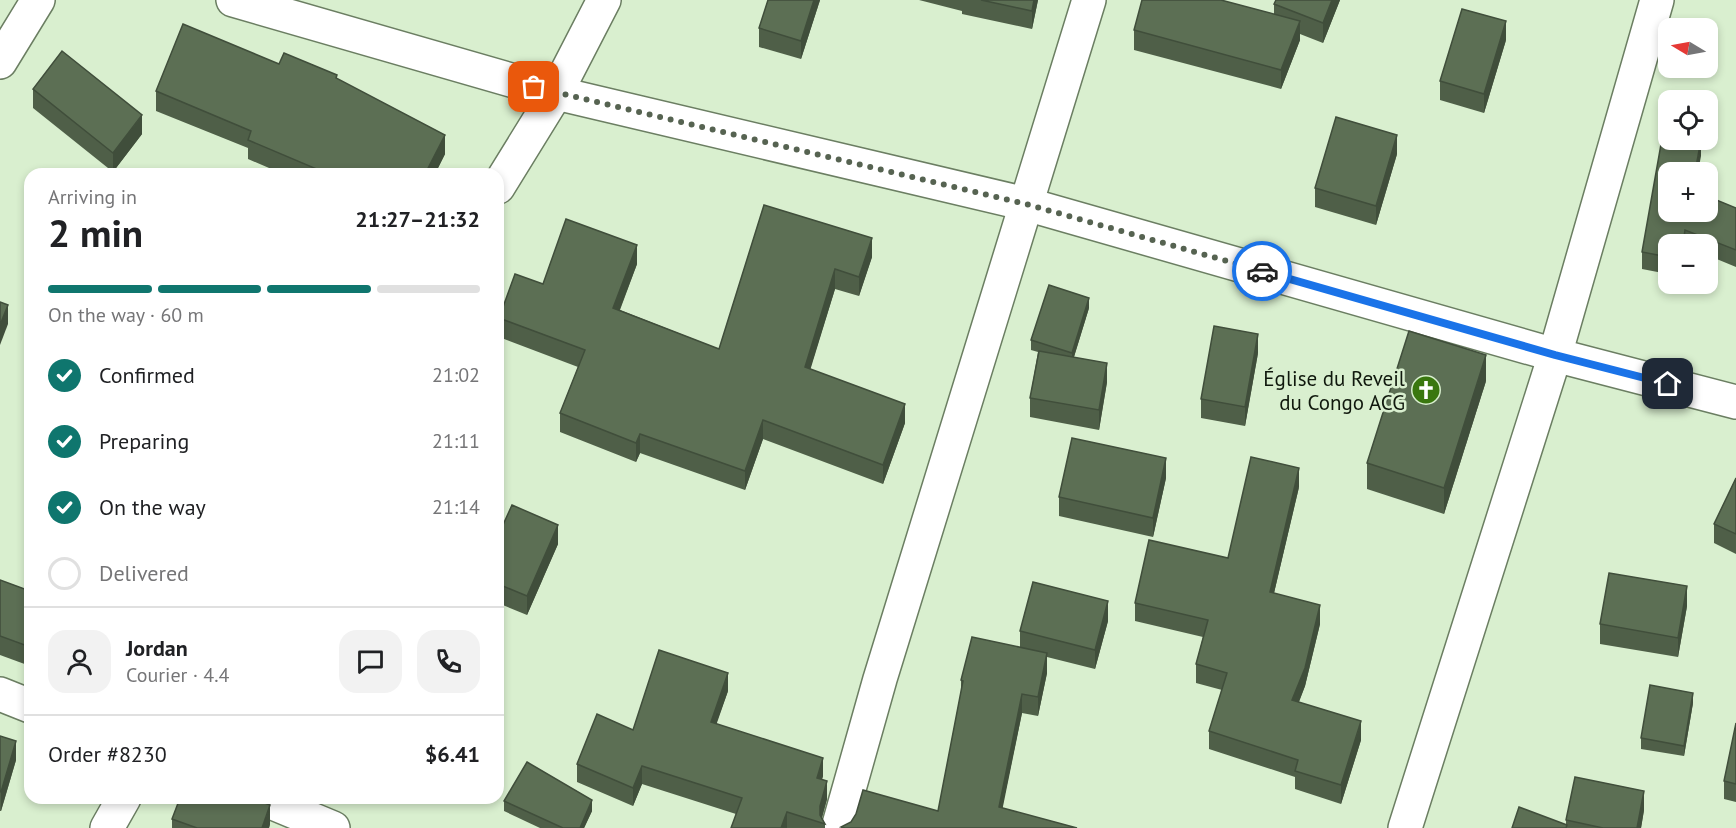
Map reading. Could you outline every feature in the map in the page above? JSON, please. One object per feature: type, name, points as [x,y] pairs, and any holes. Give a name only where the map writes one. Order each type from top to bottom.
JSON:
[{"type":"street","points":[[0,62],[38,0]]},
{"type":"street","points":[[232,0],[556,93],[1026,204],[1555,355],[1736,402]]},
{"type":"street","points":[[504,177],[556,93],[604,0]]},
{"type":"street","points":[[838,828],[880,679],[1089,0]]},
{"type":"street","points":[[1405,828],[1555,355],[1657,0]]},
{"type":"street","points":[[0,694],[24,704]]},
{"type":"street","points":[[107,828],[121,804]]},
{"type":"street","points":[[275,804],[333,828]]},
{"type":"building","points":[[768,0],[814,0],[801,41],[759,28]]},
{"type":"building","points":[[981,0],[1034,0],[1032,11]]},
{"type":"building","points":[[1142,0],[1221,0],[1300,21],[1281,70],[1134,30]]},
{"type":"building","points":[[1276,0],[1332,0],[1323,23],[1274,4]]},
{"type":"building","points":[[1462,9],[1506,21],[1484,94],[1440,81]]},
{"type":"building","points":[[183,24],[279,64],[284,53],[337,75],[336,78],[445,135],[428,168],[314,168],[248,140],[251,131],[156,91]]},
{"type":"building","points":[[62,51],[142,115],[113,153],[33,89]]},
{"type":"building","points":[[1336,117],[1397,135],[1376,206],[1315,188]]},
{"type":"building","points":[[1660,150],[1699,150],[1697,162],[1658,162],[1658,222],[1718,222],[1718,201],[1736,208],[1736,250],[1718,243],[1718,234],[1695,234],[1685,230],[1684,234],[1658,234],[1658,255],[1642,252]]},
{"type":"building","points":[[764,205],[872,238],[859,277],[835,269],[805,367],[905,404],[883,465],[763,420],[745,471],[640,434],[636,443],[560,413],[585,350],[504,320],[504,304],[515,274],[543,284],[566,219],[637,245],[613,308],[719,349]]},
{"type":"building","points":[[1049,285],[1089,298],[1072,353],[1031,340]]},
{"type":"building","points":[[0,302],[8,305],[0,325]]},
{"type":"building","points":[[1214,326],[1258,334],[1245,407],[1201,399]]},
{"type":"building","points":[[1409,331],[1486,355],[1444,488],[1367,463]]},
{"type":"building","points":[[1039,351],[1107,363],[1099,410],[1030,398]]},
{"type":"building","points":[[1072,438],[1166,458],[1153,518],[1059,497]]},
{"type":"building","points":[[1251,457],[1299,468],[1270,592],[1320,605],[1305,668],[1292,700],[1361,721],[1341,785],[1295,771],[1298,760],[1209,731],[1227,673],[1196,664],[1208,620],[1135,603],[1149,540],[1228,558]]},
{"type":"building","points":[[1736,478],[1736,534],[1714,524]]},
{"type":"building","points":[[512,505],[558,525],[527,596],[504,586],[504,523]]},
{"type":"building","points":[[1609,573],[1687,586],[1678,638],[1600,624]]},
{"type":"building","points":[[0,580],[24,589],[24,645],[0,636]]},
{"type":"building","points":[[1033,582],[1108,601],[1095,650],[1020,631]]},
{"type":"building","points":[[972,637],[1047,653],[1038,697],[1022,694],[999,807],[1077,828],[841,827],[851,822],[856,814],[863,790],[938,811],[963,681],[961,680]]},
{"type":"building","points":[[659,650],[728,673],[711,722],[823,758],[817,778],[827,781],[820,806],[820,815],[825,824],[787,812],[781,828],[731,828],[742,798],[642,766],[633,788],[577,764],[597,714],[633,730]]},
{"type":"building","points":[[1650,685],[1693,693],[1684,746],[1641,738]]},
{"type":"building","points":[[1736,723],[1736,784],[1724,781]]},
{"type":"building","points":[[0,736],[16,741],[1,792],[0,791]]},
{"type":"building","points":[[527,762],[592,800],[580,828],[563,828],[504,801]]},
{"type":"building","points":[[1575,777],[1644,791],[1637,828],[1603,828],[1566,820]]},
{"type":"building","points":[[178,804],[270,805],[262,828],[197,828],[172,819]]},
{"type":"building","points":[[1519,807],[1567,825],[1566,828],[1512,828]]},
{"type":"way so far","points":[[534,87],[1026,204],[1262,271]]},
{"type":"place","name":"Église du Reveil du Congo ACG","points":[[1426,390]]},
{"type":"route","points":[[1262,271],[1555,355],[1668,384]]}]
